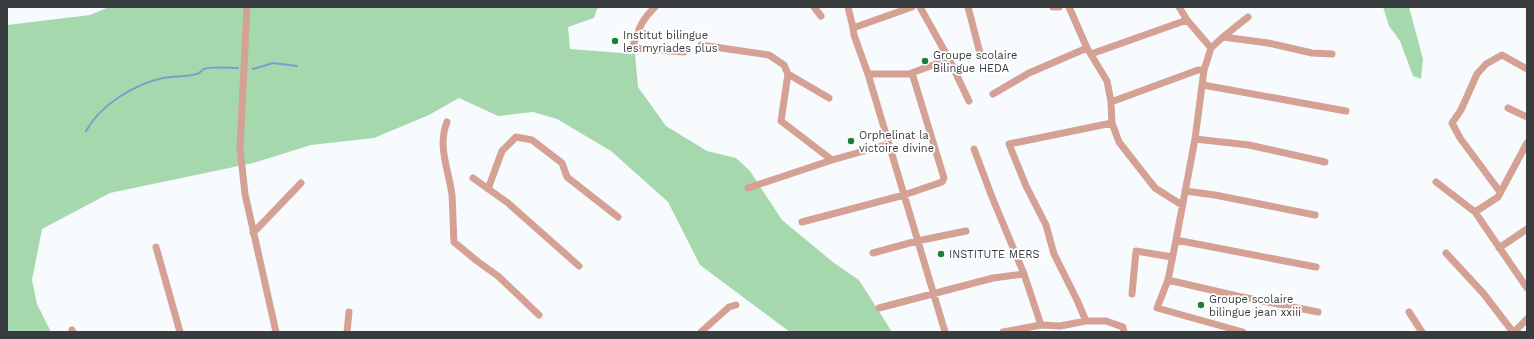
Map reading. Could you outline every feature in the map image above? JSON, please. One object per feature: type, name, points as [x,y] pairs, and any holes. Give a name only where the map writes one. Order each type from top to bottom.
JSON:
[{"type":"street","points":[[247,7],[240,148],[245,194],[276,332]]},
{"type":"street","points":[[655,7],[645,17],[638,28],[632,48],[684,52]]},
{"type":"street","points":[[814,7],[821,16]]},
{"type":"street","points":[[848,7],[854,35],[868,74],[945,332]]},
{"type":"street","points":[[853,28],[912,7]]},
{"type":"street","points":[[920,7],[969,101]]},
{"type":"street","points":[[968,7],[981,57]]},
{"type":"street","points":[[1053,7],[1059,7]]},
{"type":"street","points":[[1069,7],[1089,51],[1107,81],[1111,102],[1112,122],[1119,142],[1155,188],[1182,205]]},
{"type":"street","points":[[1179,7],[1187,20],[1211,48]]},
{"type":"street","points":[[1243,332],[1224,330],[1157,308],[1168,280],[1176,240],[1195,139],[1204,70],[1211,48],[1248,17]]},
{"type":"street","points":[[993,94],[1029,73],[1089,51],[1187,20]]},
{"type":"street","points":[[1223,37],[1268,43],[1312,53],[1332,54]]},
{"type":"street","points":[[701,45],[769,56],[784,65],[788,74],[781,120],[832,160]]},
{"type":"street","points":[[1500,192],[1460,138],[1452,123],[1461,110],[1477,74],[1486,64],[1502,55],[1527,69]]},
{"type":"street","points":[[868,74],[912,73],[948,59]]},
{"type":"street","points":[[1111,102],[1198,70],[1204,70]]},
{"type":"street","points":[[802,222],[904,195],[942,182],[944,178],[912,73]]},
{"type":"street","points":[[788,74],[829,98]]},
{"type":"street","points":[[1203,85],[1346,110]]},
{"type":"street","points":[[1508,108],[1527,117]]},
{"type":"street","points":[[447,122],[442,145],[452,195],[454,242],[477,261],[492,270],[539,315]]},
{"type":"street","points":[[1086,321],[1054,254],[1046,225],[1026,186],[1009,144],[1112,122]]},
{"type":"street","points":[[488,189],[502,151],[516,137],[532,140],[562,163],[567,177],[618,217]]},
{"type":"street","points":[[1195,139],[1249,145],[1325,162]]},
{"type":"street","points":[[1475,212],[1498,196],[1527,143]]},
{"type":"street","points":[[748,188],[832,160],[888,144]]},
{"type":"street","points":[[974,149],[1024,274],[1041,325]]},
{"type":"street","points":[[473,178],[508,203],[579,266]]},
{"type":"street","points":[[1436,182],[1475,212],[1527,288]]},
{"type":"street","points":[[253,233],[301,183]]},
{"type":"street","points":[[1185,191],[1215,195],[1315,215]]},
{"type":"street","points":[[1499,248],[1527,229]]},
{"type":"street","points":[[873,253],[917,241],[966,231]]},
{"type":"street","points":[[1176,240],[1316,267]]},
{"type":"street","points":[[156,247],[180,332]]},
{"type":"street","points":[[1132,294],[1136,251],[1172,257]]},
{"type":"street","points":[[1446,253],[1483,293],[1513,332],[1527,319]]},
{"type":"street","points":[[879,308],[996,277],[1024,274]]},
{"type":"street","points":[[1168,280],[1237,296],[1318,312]]},
{"type":"street","points":[[701,332],[728,307],[736,305]]},
{"type":"street","points":[[347,332],[349,312]]},
{"type":"street","points":[[1409,312],[1422,332]]},
{"type":"street","points":[[1003,332],[1041,325],[1060,326],[1086,321],[1106,321],[1124,327],[1124,332]]},
{"type":"green space","points":[[109,7],[603,7],[597,9],[594,18],[568,27],[570,49],[635,54],[638,87],[666,126],[707,151],[736,158],[750,171],[782,220],[834,263],[859,280],[892,332],[790,332],[700,265],[668,202],[611,151],[557,119],[533,112],[498,116],[459,98],[429,115],[374,138],[311,145],[253,163],[110,193],[42,229],[32,280],[37,304],[51,332],[7,332],[7,25],[90,15]]},
{"type":"green space","points":[[1383,7],[1409,7],[1423,59],[1421,79],[1413,76],[1400,41],[1389,26]]},
{"type":"waterway","points":[[253,69],[273,63],[297,66]]},
{"type":"waterway","points":[[86,131],[92,122],[109,104],[141,85],[163,78],[197,74],[207,68],[238,68]]},
{"type":"place","name":"Institut bilingue les myriades plus","points":[[615,41]]},
{"type":"place","name":"Groupe scolaire Bilingue HEDA","points":[[925,61]]},
{"type":"place","name":"Orphelinat la victoire divine","points":[[851,141]]},
{"type":"place","name":"INSTITUTE MERS","points":[[941,254]]},
{"type":"place","name":"Groupe scolaire bilingue jean xxiii","points":[[1201,305]]}]
